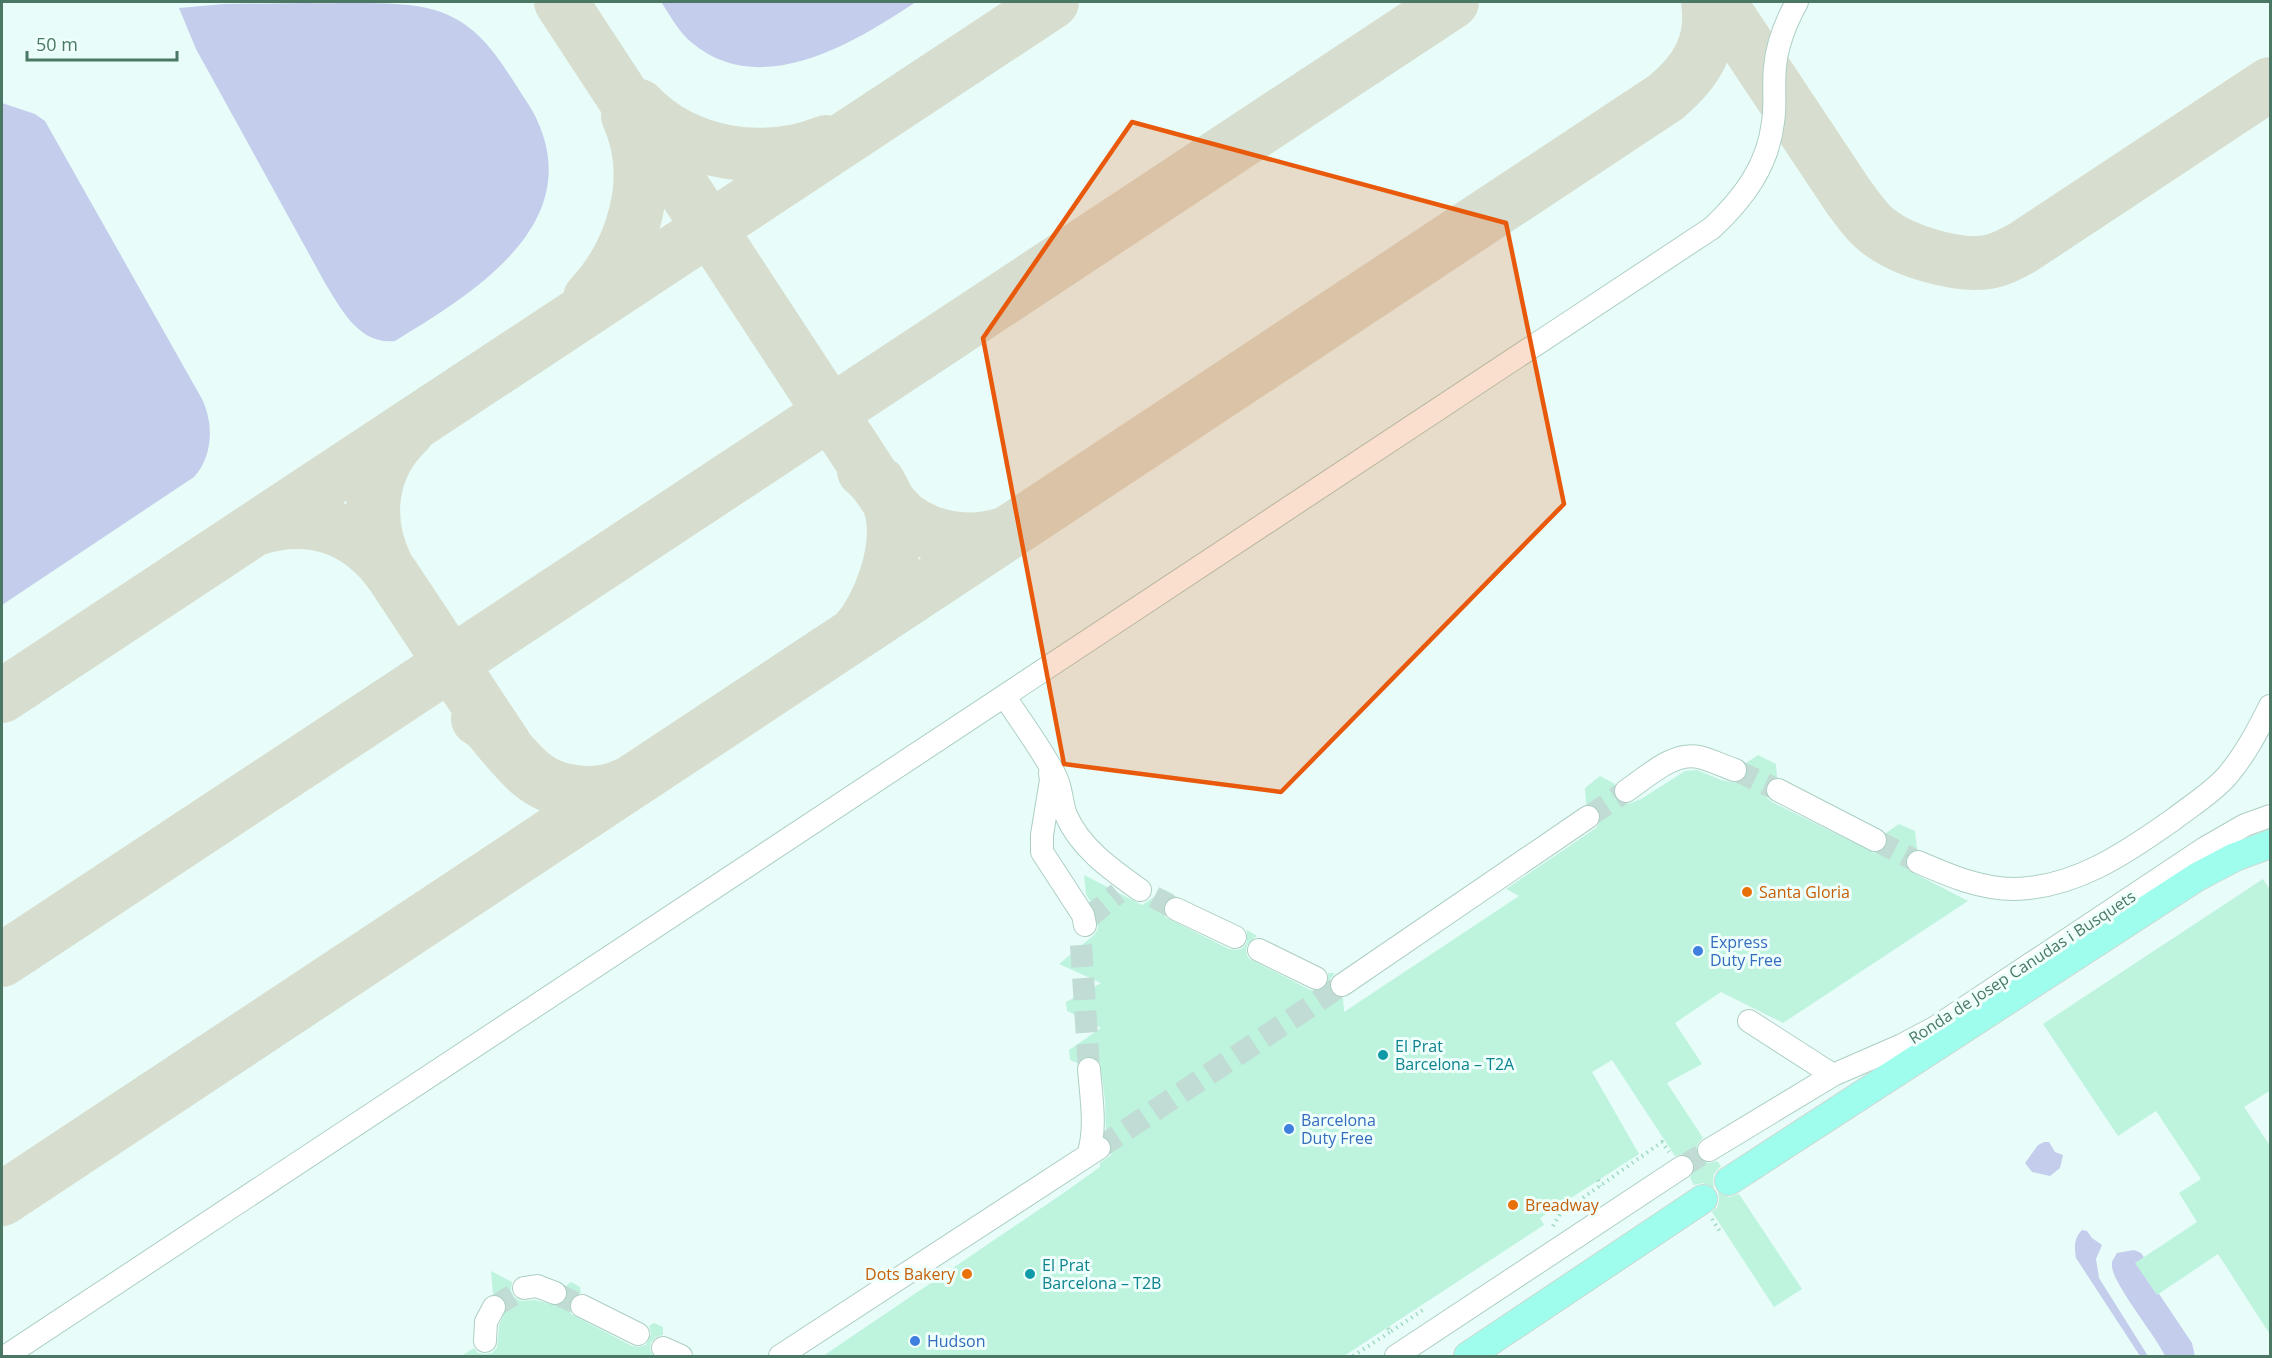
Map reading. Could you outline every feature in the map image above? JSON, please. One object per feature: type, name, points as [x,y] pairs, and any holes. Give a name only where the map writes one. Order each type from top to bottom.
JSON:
[{"type":"main road","name":"Ronda de Josep Canudas i Busquets","points":[[1730,1182],[2178,889],[2235,858],[2271,843]]},
{"type":"main road","points":[[1468,1356],[1703,1199]]},
{"type":"lane","points":[[6,1356],[1712,228],[1747,191],[1768,148],[1773,125],[1775,66],[1778,49],[1788,17],[1797,2]]},
{"type":"lane","points":[[1005,697],[1046,760],[1059,785],[1068,818],[1078,835],[1137,893]]},
{"type":"lane","points":[[1918,862],[1980,885],[2013,889],[2051,885],[2081,875],[2127,853],[2212,792],[2245,753],[2271,706]]},
{"type":"lane","points":[[1626,790],[1671,761],[1684,756],[1698,756],[1735,770]]},
{"type":"lane","points":[[1046,760],[1051,780],[1041,835],[1042,852],[1083,915],[1085,930]]},
{"type":"lane","points":[[1778,789],[1875,840]]},
{"type":"lane","name":"Ronda de Josep Canudas i Busquets","points":[[1709,1150],[1833,1075],[1936,1028],[2205,848],[2245,825],[2271,816]]},
{"type":"lane","points":[[1345,982],[1588,817]]},
{"type":"lane","points":[[1176,909],[1235,937]]},
{"type":"lane","points":[[1259,950],[1316,978]]},
{"type":"lane","points":[[1749,1021],[1833,1075]]},
{"type":"lane","points":[[780,1356],[1094,1151],[1091,1145],[1089,1069]]},
{"type":"lane","points":[[1396,1356],[1682,1167]]},
{"type":"lane","points":[[524,1288],[537,1286],[555,1293]]},
{"type":"lane","points":[[582,1306],[638,1334]]},
{"type":"lane","points":[[485,1341],[486,1322],[494,1307]]},
{"type":"path","points":[[1598,1180],[1601,1186]]},
{"type":"highlighted area","points":[[1132,122],[1506,223],[1564,504],[1281,792],[1064,764],[983,338]]},
{"type":"shaded area","points":[[661,2],[916,2],[864,34],[806,60],[776,66],[747,66],[718,59],[691,42],[678,28]]},
{"type":"shaded area","points":[[224,4],[406,5],[435,10],[462,22],[492,50],[530,107],[537,120],[548,158],[546,193],[533,224],[512,253],[486,279],[456,302],[395,341],[382,341],[361,331],[338,304],[196,49],[179,8]]},
{"type":"shaded area","points":[[2,103],[35,114],[45,121],[202,399],[210,429],[210,440],[205,459],[194,477],[2,605]]},
{"type":"shaded area","points":[[2049,1142],[2055,1152],[2063,1155],[2060,1168],[2050,1176],[2032,1172],[2025,1163],[2038,1145]]},
{"type":"shaded area","points":[[2082,1230],[2087,1231],[2102,1245],[2096,1259],[2099,1278],[2148,1356],[2140,1356],[2076,1258],[2075,1243]]},
{"type":"shaded area","points":[[2134,1250],[2141,1253],[2147,1262],[2141,1267],[2192,1343],[2195,1356],[2165,1356],[2126,1297],[2112,1266],[2117,1253]]},
{"type":"building","name":"El Prat Barcelona – T2A","points":[[1758,755],[1776,764],[1777,777],[1766,783],[1765,790],[1766,797],[1772,802],[1875,853],[1882,852],[1887,847],[1886,833],[1899,824],[1915,831],[1917,849],[1905,857],[1908,870],[1968,901],[1783,1023],[1721,992],[1675,1023],[1702,1064],[1667,1083],[1703,1138],[1696,1150],[1698,1157],[1709,1163],[1717,1161],[1721,1166],[1714,1174],[1714,1188],[1703,1183],[1694,1185],[1690,1178],[1695,1167],[1693,1159],[1682,1154],[1675,1156],[1612,1060],[1592,1072],[1639,1154],[1540,1218],[1544,1225],[1344,1356],[823,1356],[1065,1192],[1100,1167],[1100,1163],[1111,1155],[1112,1147],[1106,1136],[1105,1100],[1100,1062],[1095,1057],[1088,1056],[1077,1063],[1070,1060],[1069,1050],[1101,1028],[1067,1011],[1066,1002],[1101,983],[1059,964],[1098,929],[1096,912],[1086,894],[1084,875],[1142,905],[1165,890],[1175,895],[1168,898],[1164,904],[1165,917],[1229,949],[1243,948],[1247,942],[1247,930],[1257,936],[1247,945],[1248,958],[1310,990],[1324,989],[1328,983],[1328,973],[1335,973],[1330,979],[1329,987],[1336,997],[1343,998],[1344,1012],[1519,896],[1506,889],[1596,828],[1601,815],[1594,805],[1586,804],[1585,788],[1600,776],[1615,784],[1613,792],[1615,799],[1628,804],[1641,799],[1685,771],[1697,770],[1721,780],[1738,783],[1747,775],[1746,763]]},
{"type":"building","points":[[2263,879],[2271,891],[2271,1090],[2244,1107],[2271,1147],[2271,1336],[2218,1254],[2157,1295],[2135,1263],[2197,1222],[2179,1193],[2201,1179],[2156,1111],[2118,1136],[2043,1024]]},
{"type":"building","points":[[1718,1192],[1729,1197],[1739,1194],[1802,1289],[1774,1307],[1712,1212],[1718,1206]]},
{"type":"building","points":[[491,1271],[512,1282],[511,1291],[520,1301],[535,1300],[558,1306],[567,1298],[566,1286],[571,1282],[580,1287],[581,1293],[574,1295],[570,1301],[571,1314],[632,1346],[646,1345],[651,1334],[649,1326],[654,1323],[663,1327],[663,1335],[651,1342],[650,1350],[653,1356],[461,1356],[474,1348],[478,1353],[485,1354],[492,1353],[497,1348],[499,1326],[507,1306],[501,1295],[493,1294]]},
{"type":"taxiway","points":[[561,2],[887,499]]},
{"type":"taxiway","points":[[2,696],[1052,2]]},
{"type":"taxiway","points":[[2,960],[1452,2]]},
{"type":"taxiway","points":[[2,1199],[1666,97],[1686,77],[1701,55],[1708,30],[1708,2]]},
{"type":"taxiway","points":[[1719,2],[1862,215],[1878,231],[1901,245],[1946,260],[1975,263],[1992,261],[2022,248],[2270,84]]},
{"type":"taxiway","points":[[639,106],[658,123],[679,136],[702,146],[726,152],[752,155],[777,154],[802,150],[826,142]]},
{"type":"taxiway","points":[[590,298],[618,258],[629,236],[636,212],[640,188],[640,164],[636,139],[628,116]]},
{"type":"taxiway","points":[[387,567],[375,532],[374,496],[385,462],[394,446],[407,432]]},
{"type":"taxiway","points":[[864,471],[872,478],[893,507],[917,527],[947,537],[963,539],[994,537],[1009,532]]},
{"type":"taxiway","points":[[855,634],[880,593],[893,544],[894,528],[891,509],[879,483]]},
{"type":"taxiway","points":[[255,529],[276,524],[315,523],[350,535],[365,546],[380,559],[393,576],[505,745]]},
{"type":"taxiway","points":[[478,719],[486,724],[530,773],[552,786],[590,793],[616,789],[627,784]]},
{"type":"tunnel","points":[[1735,770],[1778,790]]},
{"type":"tunnel","points":[[1588,817],[1626,791]]},
{"type":"tunnel","points":[[1875,840],[1918,862]]},
{"type":"tunnel","points":[[1087,919],[1118,893]]},
{"type":"tunnel","points":[[1154,897],[1176,909]]},
{"type":"tunnel","points":[[1081,945],[1089,1069]]},
{"type":"tunnel","points":[[1099,1148],[1342,985]]},
{"type":"tunnel","points":[[1682,1167],[1709,1150]]},
{"type":"tunnel","points":[[494,1307],[524,1288]]},
{"type":"tunnel","points":[[555,1293],[582,1306]]},
{"type":"place","name":"Santa Gloria","points":[[1747,892]]},
{"type":"place","name":"Express Duty Free","points":[[1698,951]]},
{"type":"place","name":"El Prat Barcelona – T2A","points":[[1383,1055]]},
{"type":"place","name":"Barcelona Duty Free","points":[[1289,1129]]},
{"type":"place","name":"Breadway","points":[[1513,1205]]},
{"type":"place","name":"Dots Bakery","points":[[967,1274]]},
{"type":"place","name":"El Prat Barcelona – T2B","points":[[1030,1274]]},
{"type":"place","name":"Hudson","points":[[915,1341]]}]
